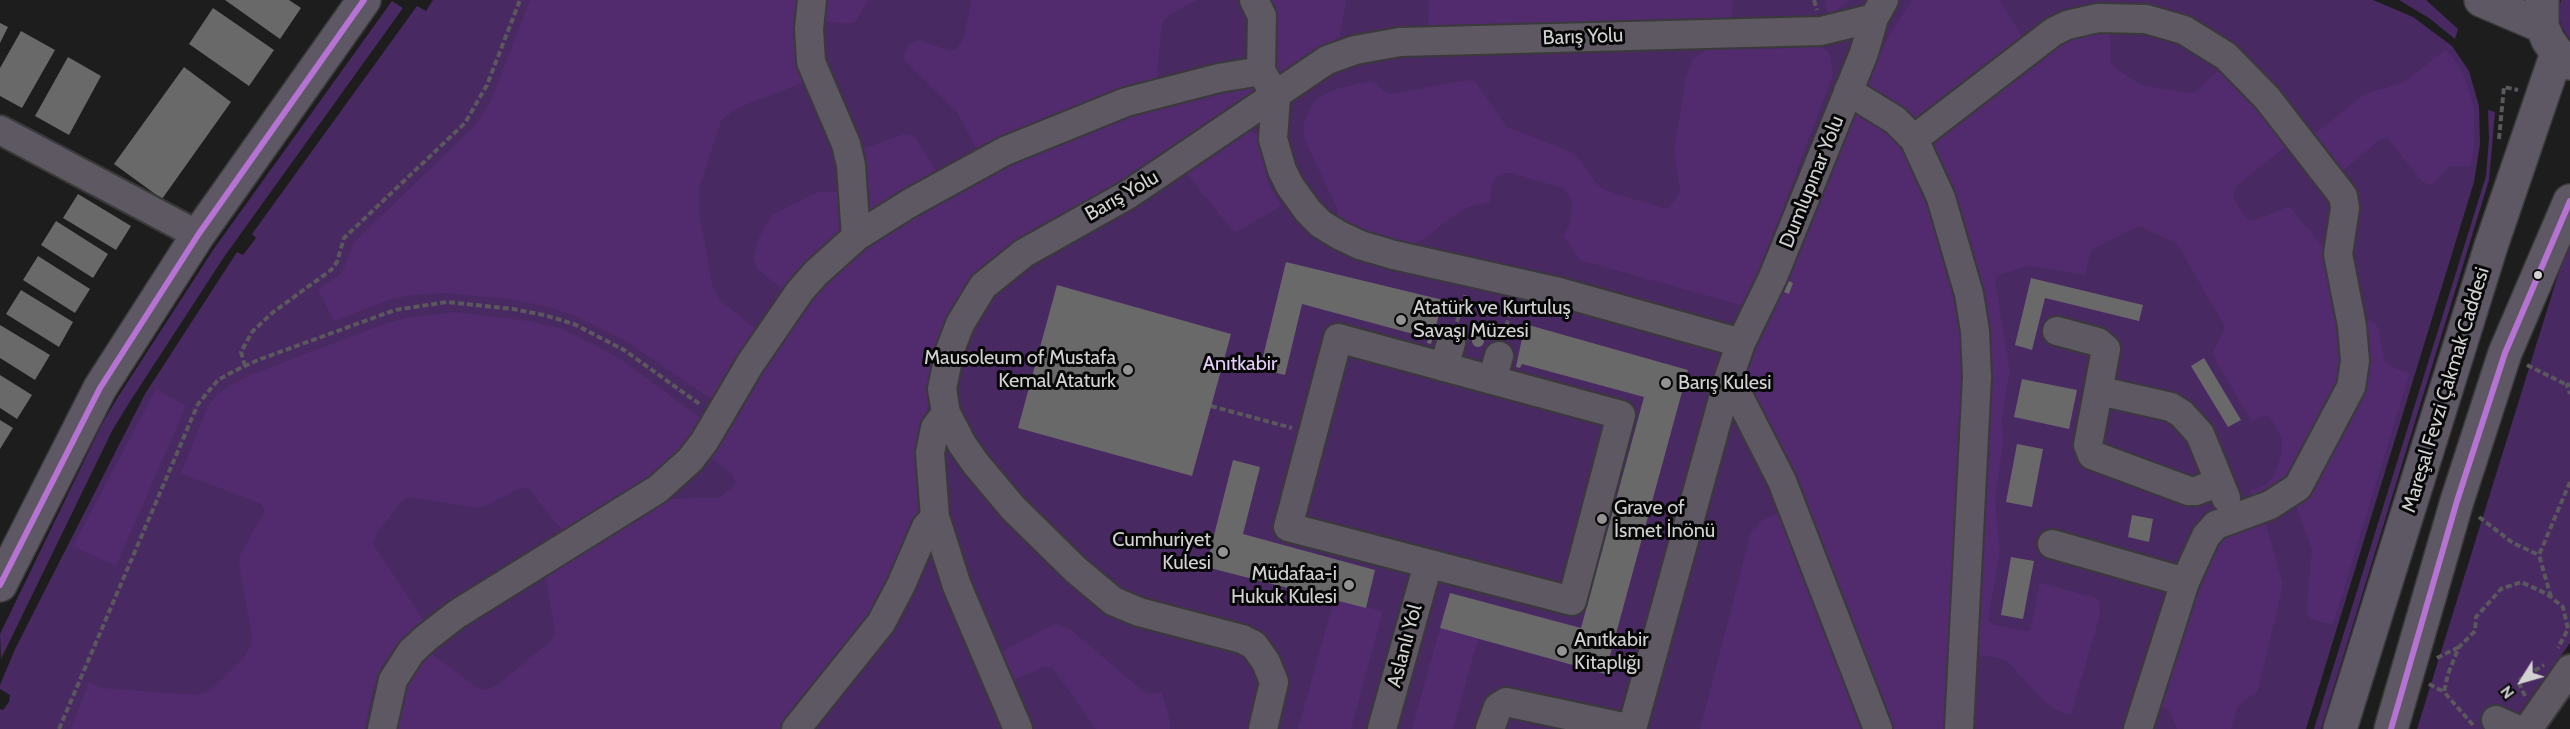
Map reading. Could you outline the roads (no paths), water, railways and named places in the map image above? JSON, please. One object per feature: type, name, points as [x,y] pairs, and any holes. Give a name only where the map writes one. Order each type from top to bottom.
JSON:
[{"type":"main road","points":[[0,585],[100,388],[198,235],[364,0]]},
{"type":"main road","points":[[2481,0],[2553,36]]},
{"type":"main road","name":"Mareşal Fevzi Çakmak Caddesi","points":[[2340,729],[2491,246],[2553,36]]},
{"type":"main road","points":[[2391,729],[2457,501],[2505,353],[2570,201]]},
{"type":"street","points":[[812,0],[809,29],[811,62],[849,154],[854,189],[856,237]]},
{"type":"street","points":[[1254,0],[1262,16],[1261,71],[1276,96],[1273,139],[1282,170],[1302,204],[1322,224],[1360,245],[1394,255],[1559,292],[1741,343]]},
{"type":"street","name":"Dumlupınar Yolu","points":[[1632,729],[1729,378],[1741,343],[1773,278],[1864,53],[1877,6]]},
{"type":"street","name":"Barış Yolu","points":[[1263,729],[1274,682],[1266,662],[1254,645],[1242,639],[1130,609],[1107,596],[1063,558],[999,494],[962,444],[946,412],[942,389],[951,350],[968,308],[993,276],[1047,238],[1129,194],[1327,60],[1355,50],[1400,42],[1821,31],[1877,6]]},
{"type":"street","points":[[1914,139],[2053,32],[2081,20],[2146,19],[2184,30],[2226,56],[2267,98],[2343,196],[2345,208],[2338,254],[2352,327],[2354,377],[2352,387],[2298,487],[2270,505],[2234,516],[2216,525],[2206,536],[2185,582],[2138,729]]},
{"type":"street","points":[[382,729],[393,680],[400,667],[426,638],[466,609],[658,489],[690,460],[719,418],[750,364],[800,291],[816,273],[856,237],[952,178],[1028,141],[1126,102],[1219,78],[1261,71]]},
{"type":"street","points":[[1848,92],[1895,120],[1914,139],[1941,198],[1960,255],[1975,331],[1976,431],[1959,729]]},
{"type":"street","points":[[0,130],[198,235]]},
{"type":"street","points":[[2057,332],[2103,345],[2107,354],[2088,445],[2089,451],[2096,458],[2189,491],[2196,491],[2219,482]]},
{"type":"street","points":[[1338,338],[1447,355],[1495,368],[1621,415],[1572,601],[1428,564],[1288,526],[1303,431],[1338,338]]},
{"type":"street","points":[[1729,378],[1782,481],[1878,729]]},
{"type":"street","points":[[2100,391],[2171,408],[2182,414],[2199,434],[2234,516]]},
{"type":"street","points":[[946,412],[935,428],[930,453],[935,517],[957,586],[1018,729]]},
{"type":"street","points":[[796,729],[881,623],[901,585],[926,527],[935,517]]},
{"type":"street","points":[[2052,544],[2185,582]]},
{"type":"street","name":"Aslanlı Yol","points":[[1382,729],[1428,564]]},
{"type":"street","points":[[2528,729],[2556,663]]},
{"type":"street","points":[[1490,729],[1498,707],[1506,702],[1632,729]]},
{"type":"place","name":"Atatürk ve Kurtuluş Savaşı Müzesi","points":[[1401,320]]},
{"type":"place","name":"Mausoleum of Mustafa Kemal Ataturk","points":[[1128,370]]},
{"type":"place","name":"Barış Kulesi","points":[[1666,383]]},
{"type":"place","name":"Grave of İsmet İnönü","points":[[1602,519]]},
{"type":"place","name":"Cumhuriyet Kulesi","points":[[1223,552]]},
{"type":"place","name":"Müdafaa-i Hukuk Kulesi","points":[[1349,585]]},
{"type":"place","name":"Anıtkabir Kitaplığı","points":[[1562,651]]},
{"type":"park label","name":"Anıtkabir","points":[[1240,364]]}]
